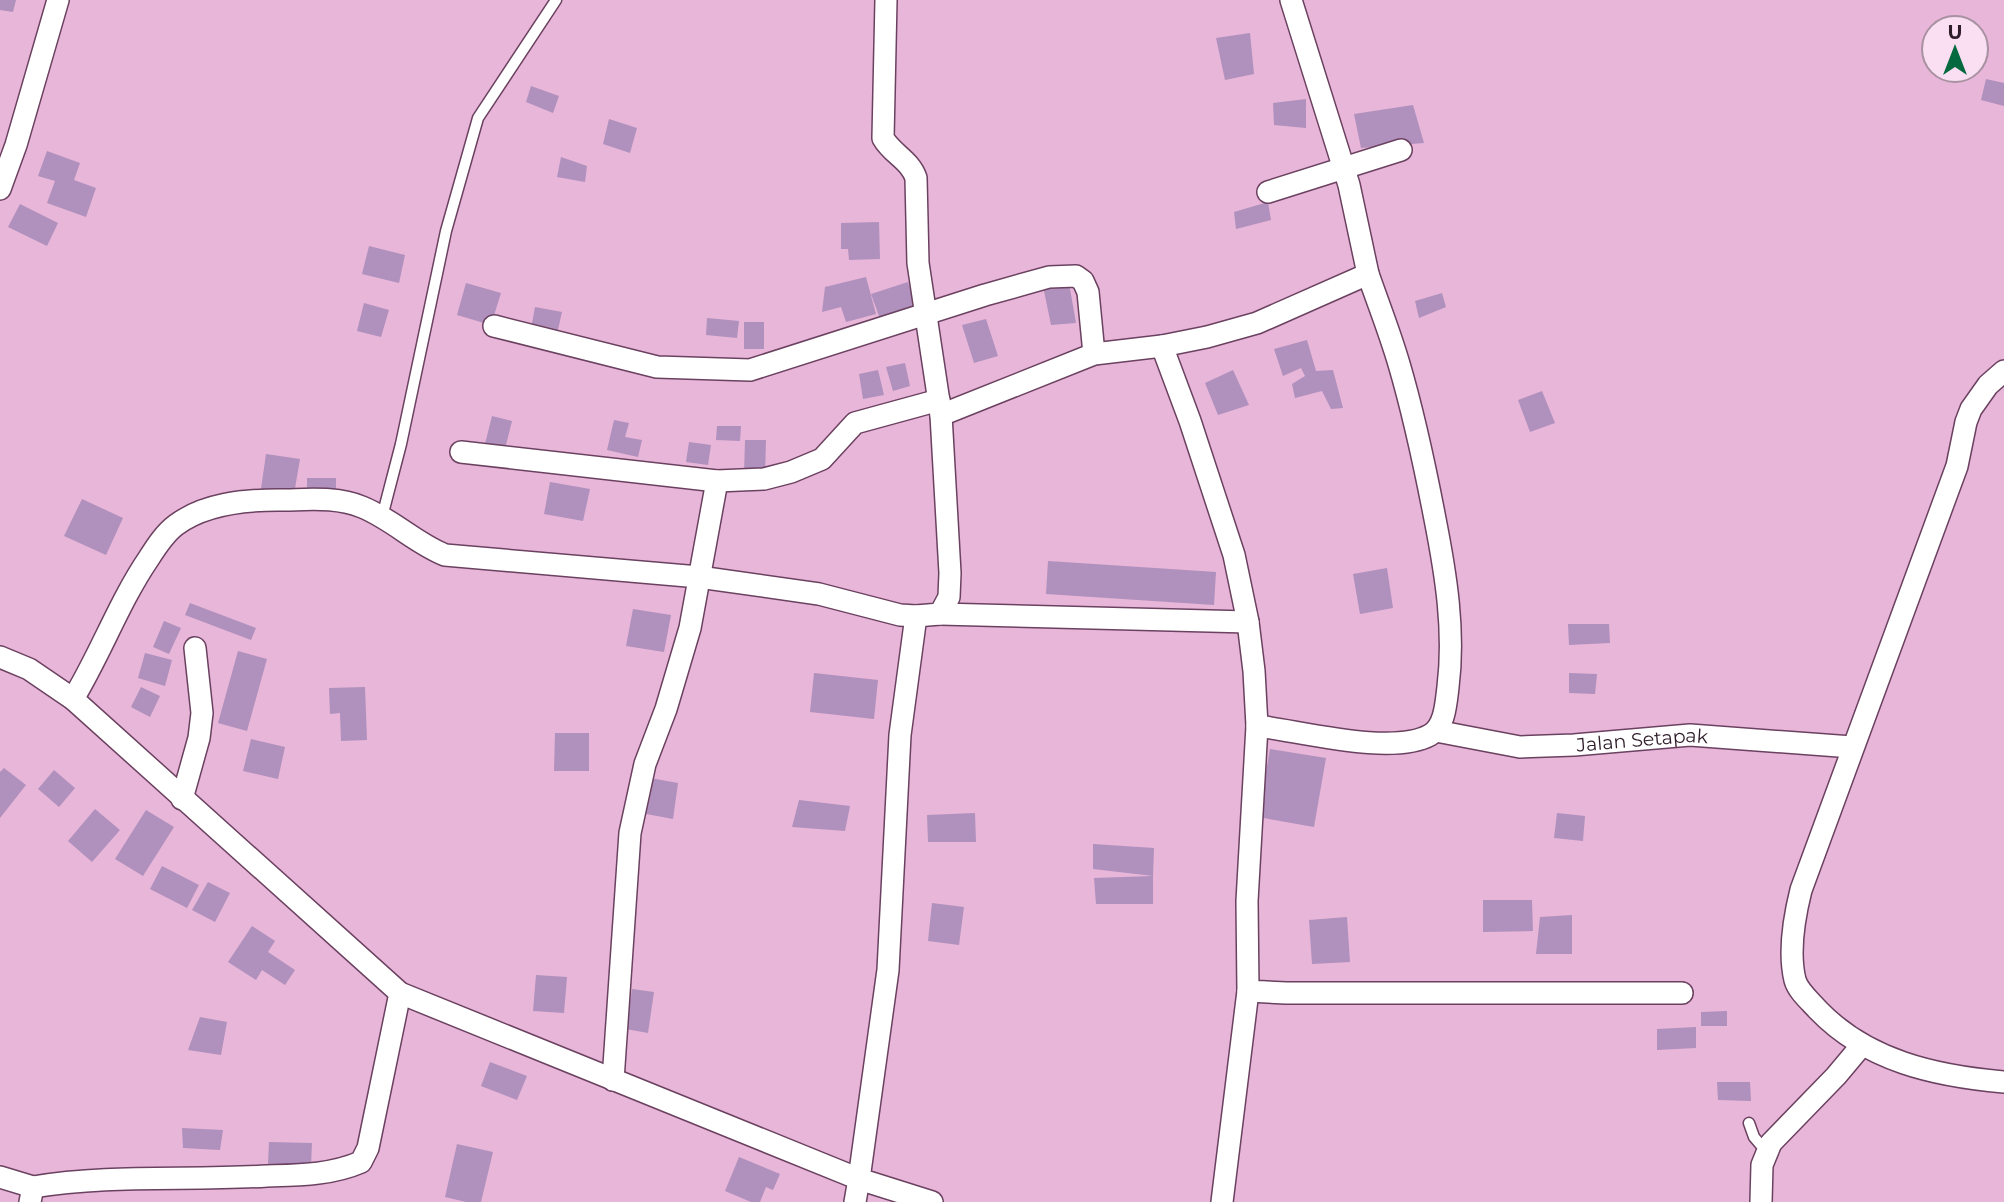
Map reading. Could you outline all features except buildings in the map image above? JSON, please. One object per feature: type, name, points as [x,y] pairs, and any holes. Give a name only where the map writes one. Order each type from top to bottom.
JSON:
[{"type":"street","points":[[0,189],[16,145],[58,0]]},
{"type":"street","points":[[886,0],[883,138],[888,147],[912,168],[916,178],[918,263],[940,407],[950,573],[949,597],[940,614]]},
{"type":"street","points":[[1257,726],[1350,741],[1396,742],[1427,737],[1436,731],[1444,708],[1452,654],[1446,575],[1428,483],[1399,363],[1368,274],[1361,234],[1343,167],[1291,0]]},
{"type":"street","points":[[1268,192],[1401,150]]},
{"type":"street","points":[[461,453],[717,481],[764,479],[791,472],[822,459],[855,423],[940,407],[1094,354],[1161,346],[1257,323],[1368,274]]},
{"type":"street","points":[[494,326],[657,367],[750,370],[985,295],[1049,277],[1076,276],[1083,281],[1088,292],[1094,354]]},
{"type":"street","points":[[1161,346],[1190,421],[1234,555],[1248,622],[1254,671],[1257,726],[1247,901],[1248,991],[1222,1202]]},
{"type":"street","points":[[2004,371],[1977,398],[1966,422],[1957,466],[1801,890],[1791,956],[1796,984],[1807,999],[1852,1040],[1879,1055],[1909,1066],[2004,1082]]},
{"type":"street","points":[[612,1080],[630,833],[645,764],[666,709],[690,628],[717,481]]},
{"type":"street","points":[[73,699],[135,579],[158,545],[176,525],[210,507],[261,500],[335,500],[360,506],[382,517],[429,549],[445,555],[699,577],[819,594],[916,617],[940,614],[1248,622]]},
{"type":"street","points":[[855,1202],[888,970],[900,735],[916,617]]},
{"type":"street","points":[[182,799],[199,738],[202,713],[195,648]]},
{"type":"street","points":[[0,657],[29,668],[73,699],[400,993],[859,1179],[932,1202]]},
{"type":"street","name":"Jalan Setapak","points":[[1436,731],[1520,747],[1690,735],[1852,747]]},
{"type":"street","points":[[1248,991],[1682,993]]},
{"type":"street","points":[[0,1177],[31,1195],[68,1181],[225,1179],[311,1174],[342,1170],[361,1162],[368,1148],[400,993]]},
{"type":"street","points":[[1761,1202],[1762,1165],[1766,1151],[1782,1130],[1836,1076],[1862,1045]]},
{"type":"lane","points":[[382,517],[401,444],[446,231],[478,118],[556,0]]},
{"type":"lane","points":[[1749,1124],[1754,1137],[1766,1151]]}]
